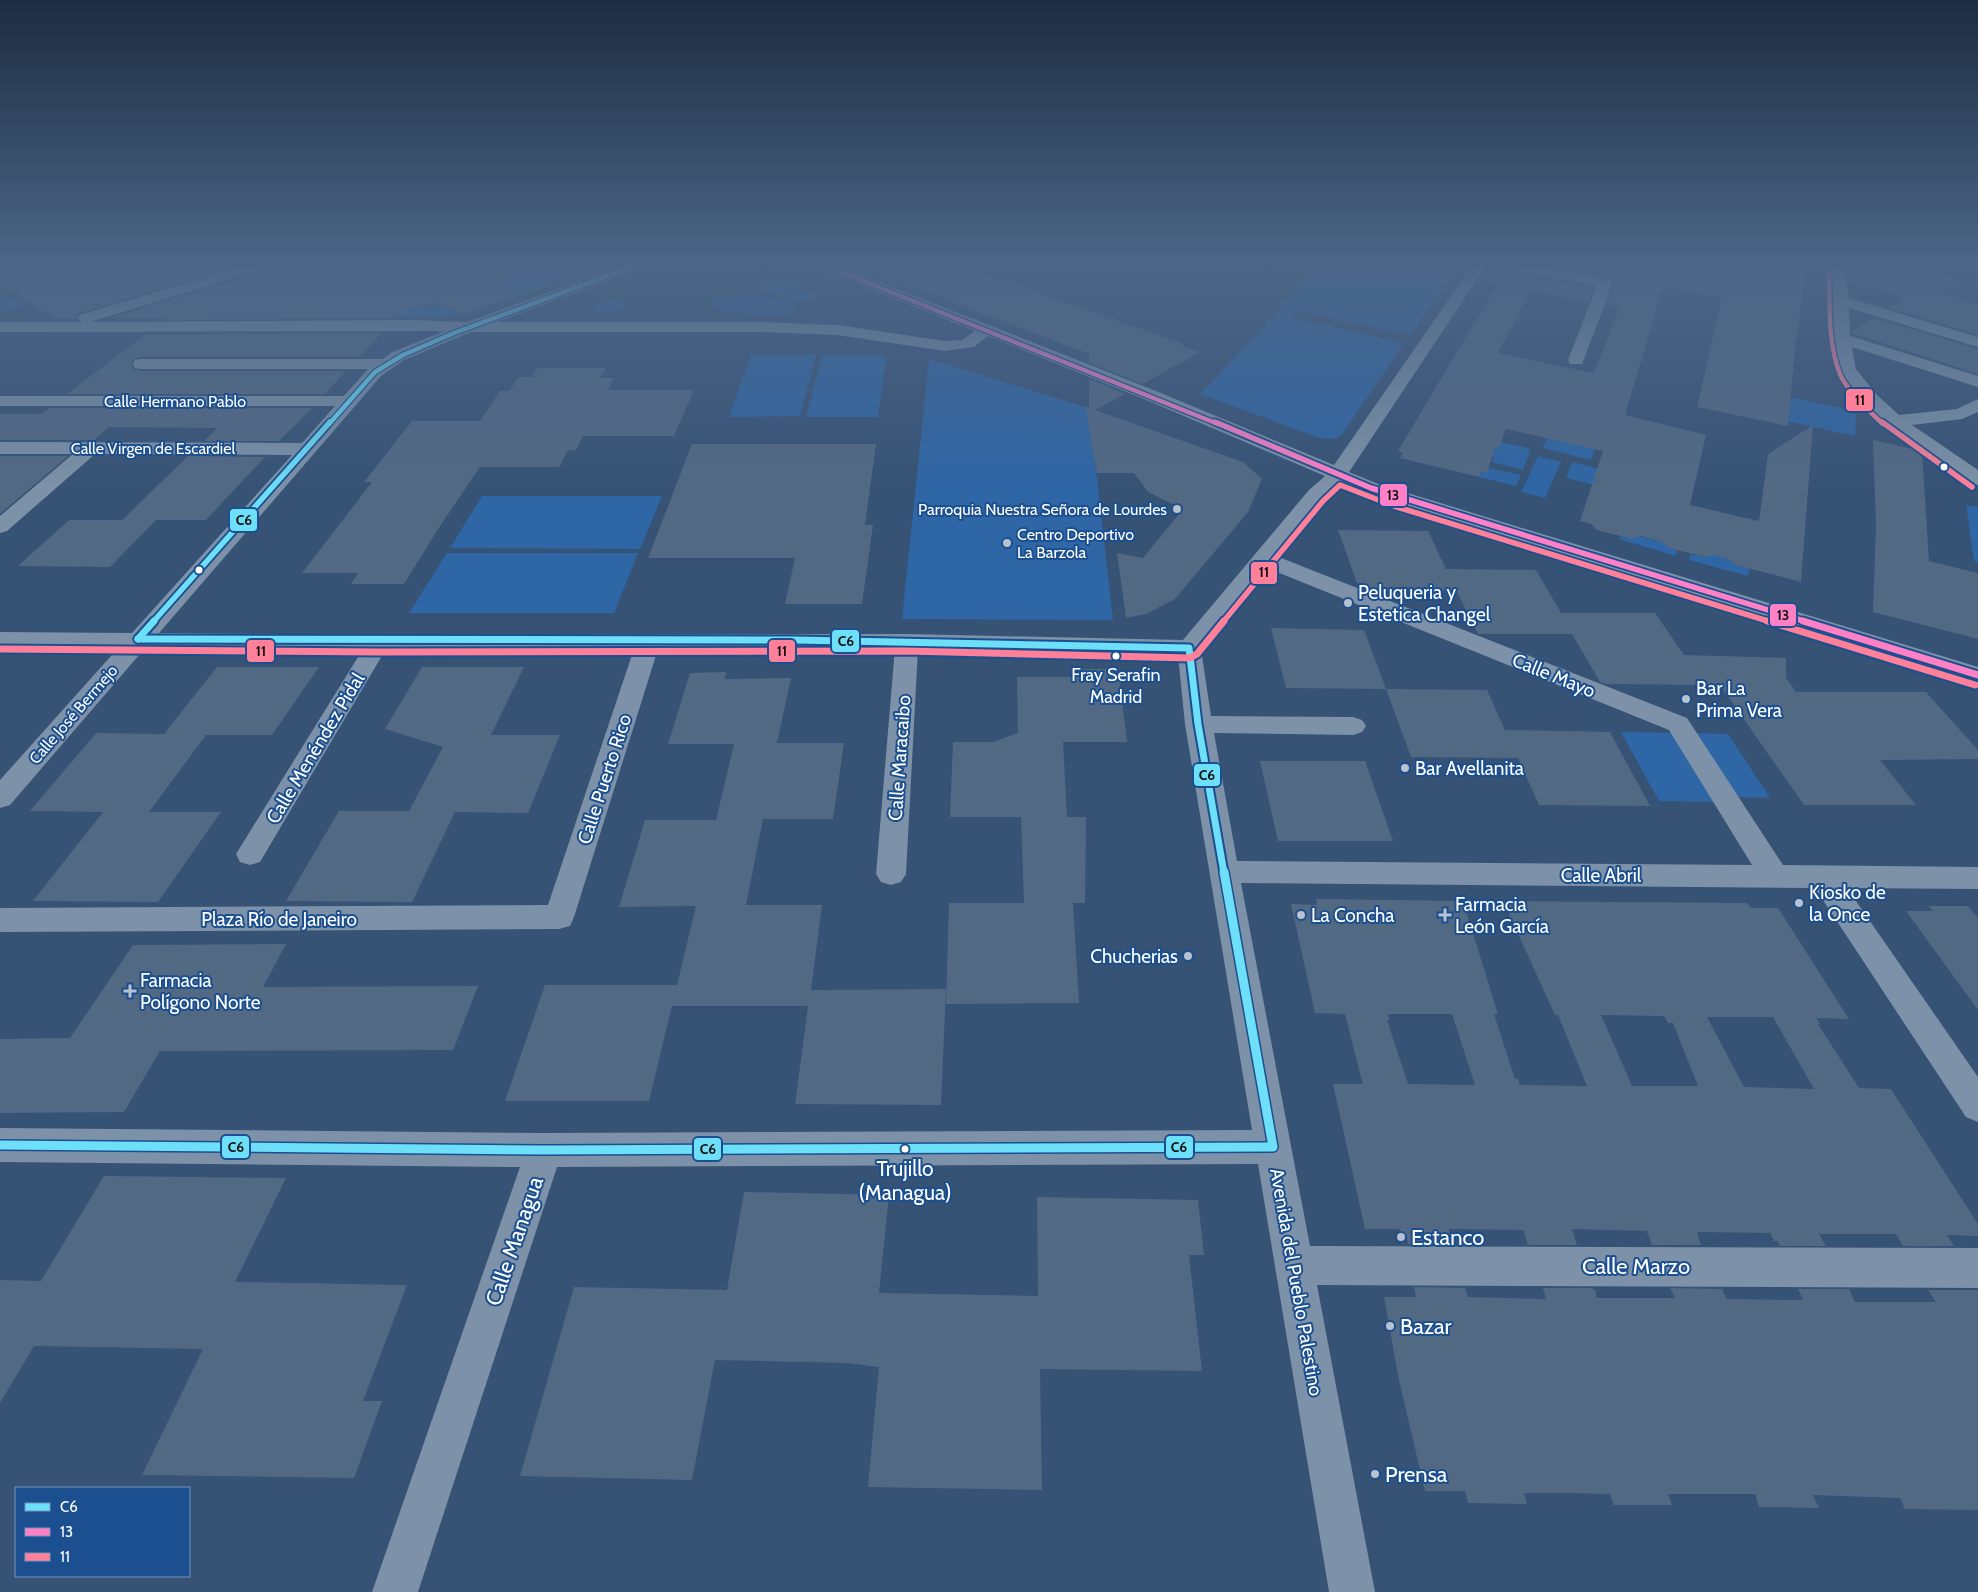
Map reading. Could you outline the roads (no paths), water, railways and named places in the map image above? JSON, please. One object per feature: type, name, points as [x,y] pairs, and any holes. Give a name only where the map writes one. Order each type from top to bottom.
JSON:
[{"type":"street","name":"Calle José Bermejo","points":[[0,798],[375,372],[398,356],[436,340]]},
{"type":"street","points":[[906,340],[944,346],[960,346],[977,340]]},
{"type":"street","points":[[1012,340],[1371,488],[1978,675]]},
{"type":"street","points":[[0,639],[379,642],[906,641],[1189,648],[1316,494],[1338,474],[1429,340]]},
{"type":"street","points":[[1576,360],[1584,340]]},
{"type":"street","points":[[1842,340],[1848,370],[1871,399],[1895,421],[1978,479]]},
{"type":"street","points":[[1846,340],[1978,382]]},
{"type":"street","points":[[140,364],[386,364]]},
{"type":"street","name":"Calle Hermano Pablo","points":[[0,401],[349,401]]},
{"type":"street","points":[[1895,421],[1962,414],[1978,404]]},
{"type":"street","name":"Calle Virgen de Escardiel","points":[[0,448],[307,449]]},
{"type":"street","points":[[0,527],[91,448]]},
{"type":"street","name":"Calle Mayo","points":[[1262,558],[1678,724],[1774,876]]},
{"type":"street","name":"Calle Puerto Rico","points":[[558,917],[650,641]]},
{"type":"street","name":"Calle Maracaibo","points":[[891,874],[906,641]]},
{"type":"street","name":"Calle Menéndez Pidal","points":[[250,854],[379,642]]},
{"type":"street","name":"Avenida del Pueblo Palestino","points":[[1189,648],[1198,724],[1352,1592]]},
{"type":"street","points":[[1198,724],[1353,726]]},
{"type":"street","name":"Calle Abril","points":[[1224,872],[1978,878]]},
{"type":"street","points":[[1823,877],[1978,1106]]},
{"type":"street","name":"Plaza Río de Janeiro","points":[[0,920],[558,917]]},
{"type":"street","name":"Calle Managua","points":[[0,1145],[544,1150],[395,1592]]},
{"type":"street","points":[[544,1150],[1273,1147]]},
{"type":"street","name":"Calle Marzo","points":[[1294,1265],[1978,1268]]},
{"type":"place","name":"Parroquia Nuestra Señora de Lourdes","points":[[1177,509]]},
{"type":"place","name":"Centro Deportivo La Barzola","points":[[1007,543]]},
{"type":"place","name":"Peluqueria y Estetica Changel","points":[[1348,603]]},
{"type":"place","name":"Fray Serafin Madrid","points":[[1116,656]]},
{"type":"place","name":"Bar La Prima Vera","points":[[1686,699]]},
{"type":"place","name":"Bar Avellanita","points":[[1405,768]]},
{"type":"place","name":"Kiosko de la Once","points":[[1799,903]]},
{"type":"place","name":"La Concha","points":[[1301,915]]},
{"type":"place","name":"Farmacia León García","points":[[1445,915]]},
{"type":"place","name":"Chucherias","points":[[1188,956]]},
{"type":"place","name":"Farmacia Polígono Norte","points":[[130,991]]},
{"type":"place","name":"Trujillo (Managua)","points":[[905,1149]]},
{"type":"place","name":"Estanco","points":[[1401,1237]]},
{"type":"place","name":"Bazar","points":[[1390,1326]]},
{"type":"place","name":"Prensa","points":[[1375,1474]]}]
